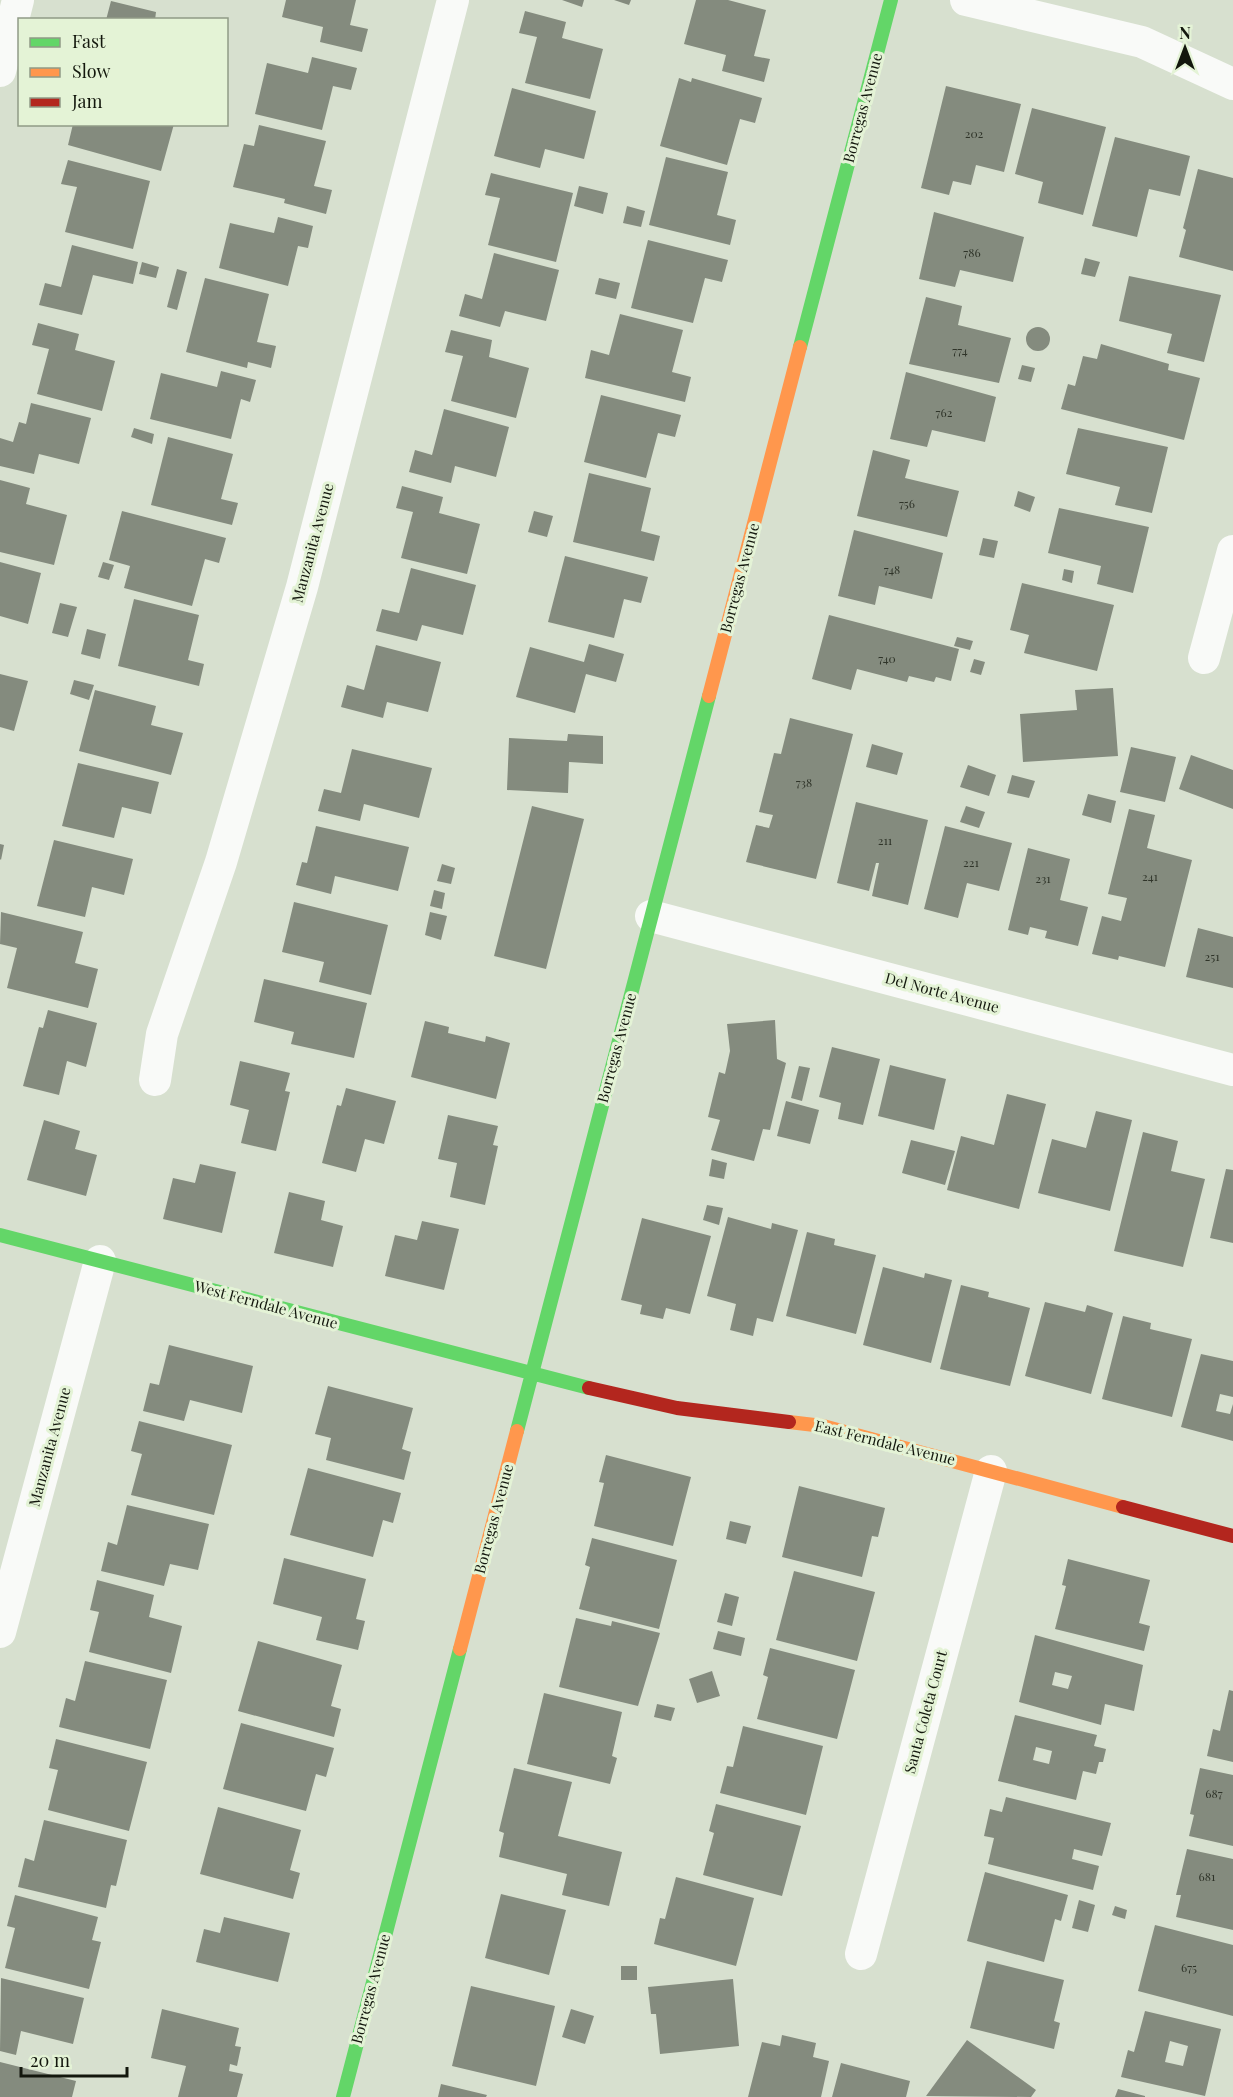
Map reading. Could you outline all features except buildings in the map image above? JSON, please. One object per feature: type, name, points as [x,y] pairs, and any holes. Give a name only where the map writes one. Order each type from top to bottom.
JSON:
[{"type":"street","name":"Manzanita Avenue","points":[[155,1080],[162,1034],[221,862],[302,587],[453,0]]},
{"type":"street","name":"Borregas Avenue","points":[[343,2097],[891,0]]},
{"type":"street","points":[[966,0],[1142,42],[1233,84]]},
{"type":"street","points":[[0,71],[10,15]]},
{"type":"street","points":[[1204,658],[1233,551]]},
{"type":"street","name":"Del Norte Avenue","points":[[651,916],[1233,1070]]},
{"type":"street","name":"West Ferndale Avenue","points":[[0,1235],[531,1374]]},
{"type":"street","name":"Manzanita Avenue","points":[[0,1632],[100,1261]]},
{"type":"street","name":"East Ferndale Avenue","points":[[531,1374],[677,1408],[823,1426],[1233,1536]]},
{"type":"street","name":"Santa Coleta Court","points":[[861,1954],[991,1471]]},
{"type":"traffic: fast","points":[[800,347],[891,0]]},
{"type":"traffic: fast","points":[[517,1431],[709,696]]},
{"type":"traffic: fast","points":[[0,1235],[589,1388]]},
{"type":"traffic: fast","points":[[343,2097],[460,1649]]},
{"type":"traffic: slow","points":[[709,696],[800,347]]},
{"type":"traffic: slow","points":[[789,1422],[823,1426],[1123,1507]]},
{"type":"traffic: slow","points":[[460,1649],[517,1431]]},
{"type":"traffic: jam","points":[[589,1388],[677,1408],[789,1422]]},
{"type":"traffic: jam","points":[[1123,1507],[1233,1536]]}]
